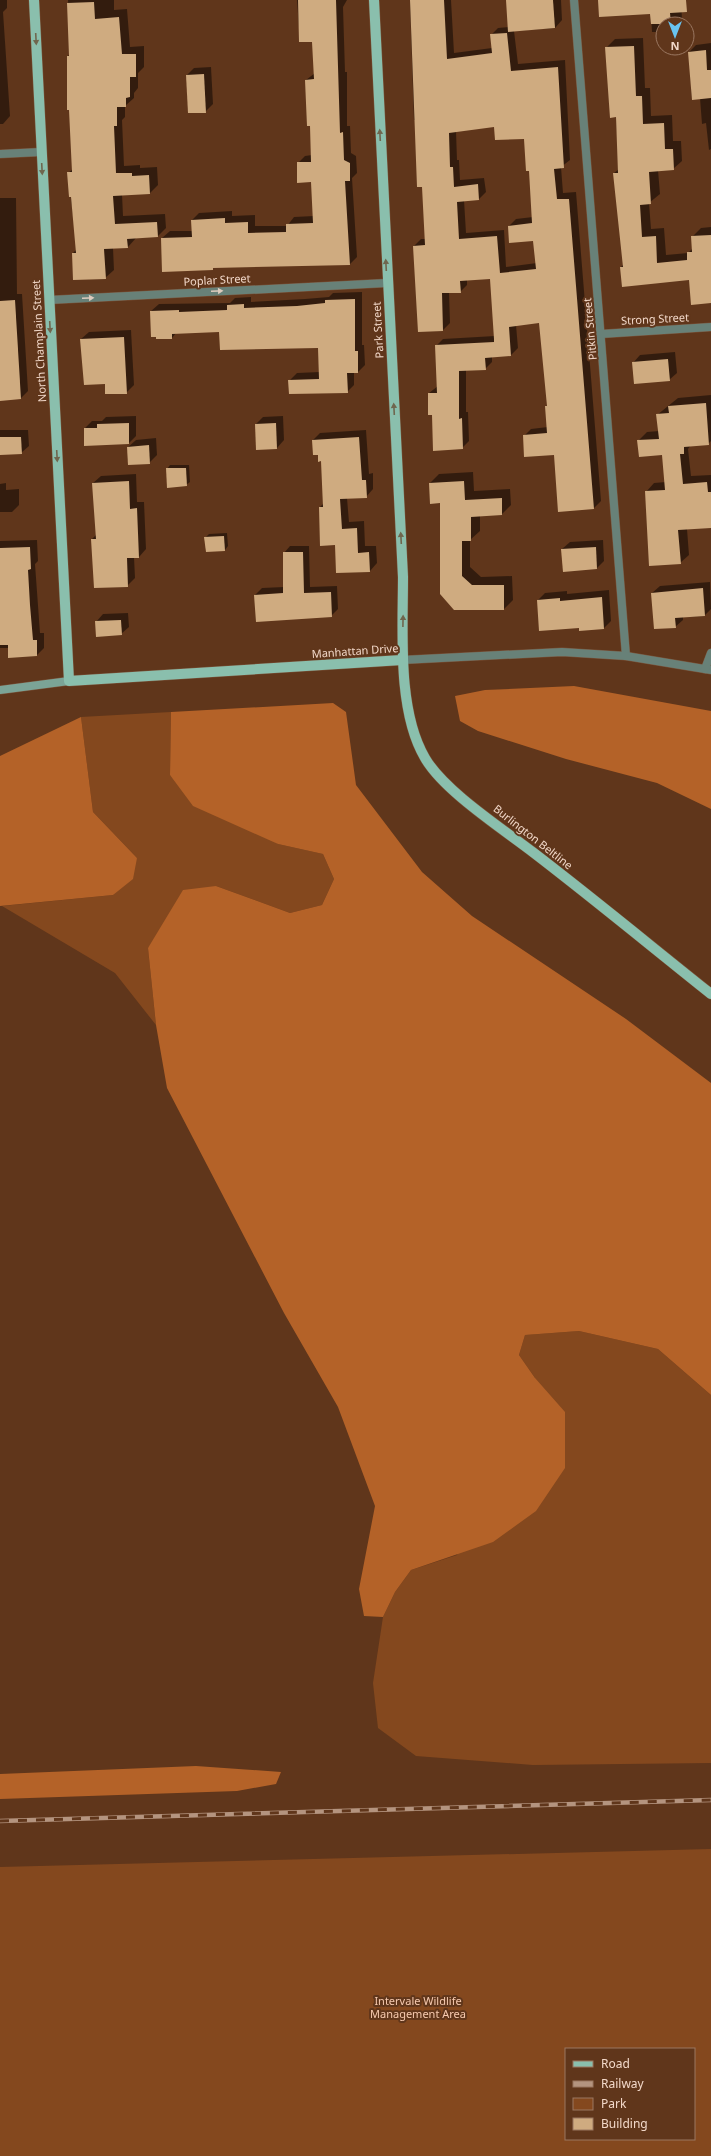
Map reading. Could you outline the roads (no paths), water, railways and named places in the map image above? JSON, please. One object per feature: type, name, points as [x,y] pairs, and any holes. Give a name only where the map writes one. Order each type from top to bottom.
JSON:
[{"type":"main road","name":"North Champlain Street","points":[[34,0],[69,681]]},
{"type":"main road","name":"Park Street","points":[[374,0],[387,283],[403,577],[402,660]]},
{"type":"main road","name":"Manhattan Drive","points":[[69,681],[402,660]]},
{"type":"main road","name":"Burlington Beltline","points":[[402,660],[411,726],[425,758],[438,776],[456,793],[565,877],[711,994]]},
{"type":"street","name":"Pitkin Street","points":[[574,0],[626,656]]},
{"type":"street","points":[[0,154],[41,152]]},
{"type":"street","name":"Poplar Street","points":[[49,300],[387,283]]},
{"type":"street","name":"Strong Street","points":[[601,334],[711,327]]},
{"type":"street","name":"Manhattan Drive","points":[[402,660],[562,652],[626,656],[708,669]]},
{"type":"street","points":[[708,669],[711,653]]},
{"type":"street","name":"Manhattan Drive","points":[[0,690],[69,681]]},
{"type":"railway","points":[[0,1821],[711,1800]]},
{"type":"park label","name":"Intervale Wildlife Management Area","points":[[418,2007]]}]
